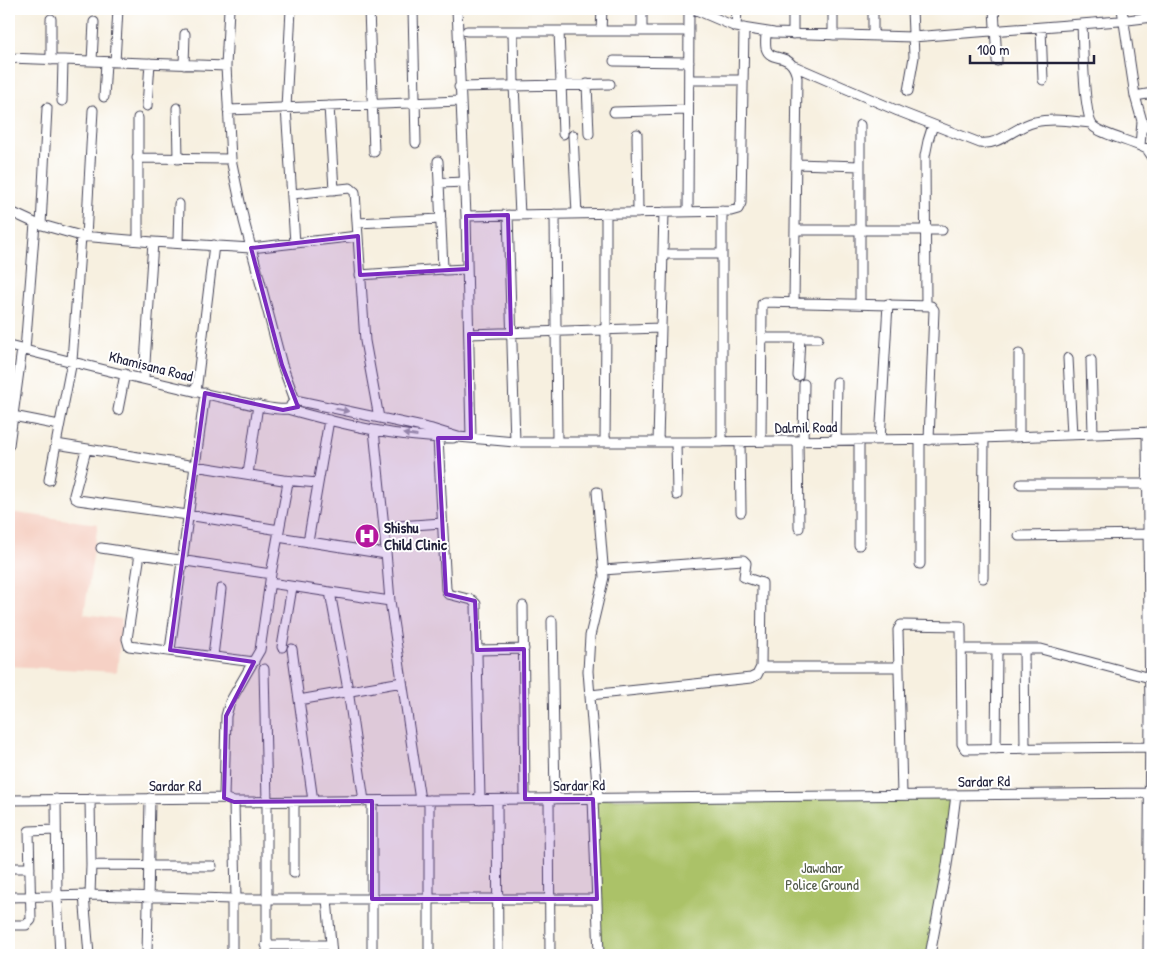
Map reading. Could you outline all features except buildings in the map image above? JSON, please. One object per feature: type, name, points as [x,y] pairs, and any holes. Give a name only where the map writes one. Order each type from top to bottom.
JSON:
[{"type":"street","points":[[104,97],[118,9]]},
{"type":"street","points":[[229,9],[226,66],[231,159],[251,248],[282,365],[295,400]]},
{"type":"street","points":[[290,9],[286,108],[296,242]]},
{"type":"street","points":[[369,9],[374,152]]},
{"type":"street","points":[[413,9],[416,143]]},
{"type":"street","points":[[457,9],[459,86],[465,182],[471,438]]},
{"type":"street","points":[[601,31],[602,9]]},
{"type":"street","points":[[642,9],[642,31]]},
{"type":"street","points":[[688,212],[689,30],[695,9],[740,28],[766,32],[913,37],[1041,28],[1153,17]]},
{"type":"street","points":[[466,216],[688,212],[738,209],[741,203],[743,80],[738,9]]},
{"type":"street","points":[[793,9],[793,34]]},
{"type":"street","points":[[833,9],[833,35]]},
{"type":"street","points":[[873,9],[873,36]]},
{"type":"street","points":[[908,91],[914,57],[912,9]]},
{"type":"street","points":[[994,9],[997,61]]},
{"type":"street","points":[[1122,9],[1135,96],[1142,121],[1140,146]]},
{"type":"street","points":[[51,60],[52,19]]},
{"type":"street","points":[[92,61],[94,22]]},
{"type":"street","points":[[1082,24],[1086,99],[1090,123],[1096,129],[1146,149],[1153,158]]},
{"type":"street","points":[[1041,28],[1043,80]]},
{"type":"street","points":[[467,31],[689,30]]},
{"type":"street","points":[[513,31],[520,215]]},
{"type":"street","points":[[559,31],[562,134]]},
{"type":"street","points":[[766,32],[766,48],[768,52],[791,61],[797,78],[794,302]]},
{"type":"street","points":[[184,64],[185,34]]},
{"type":"street","points":[[9,58],[226,66]]},
{"type":"street","points":[[62,60],[62,101]]},
{"type":"street","points":[[614,61],[689,62]]},
{"type":"street","points":[[147,106],[150,63]]},
{"type":"street","points":[[794,66],[933,126],[975,142],[992,143],[1036,121],[1065,120],[1090,123]]},
{"type":"street","points":[[689,80],[743,80]]},
{"type":"street","points":[[587,84],[589,134]]},
{"type":"street","points":[[459,86],[610,84]]},
{"type":"street","points":[[1135,96],[1153,93]]},
{"type":"street","points":[[228,110],[460,100]]},
{"type":"street","points":[[329,106],[334,190]]},
{"type":"street","points":[[9,445],[24,349],[38,224],[47,108]]},
{"type":"street","points":[[178,108],[178,158]]},
{"type":"street","points":[[49,480],[72,361],[93,110]]},
{"type":"street","points":[[614,112],[688,110]]},
{"type":"street","points":[[138,118],[138,240]]},
{"type":"street","points":[[1142,121],[1153,132]]},
{"type":"street","points":[[860,125],[860,304]]},
{"type":"street","points":[[926,305],[925,150],[933,126]]},
{"type":"street","points":[[637,134],[638,213]]},
{"type":"street","points":[[574,135],[576,214]]},
{"type":"street","points":[[9,158],[9,171]]},
{"type":"street","points":[[137,158],[231,159]]},
{"type":"street","points":[[438,161],[444,269]]},
{"type":"street","points":[[796,164],[860,166]]},
{"type":"street","points":[[440,183],[465,182]]},
{"type":"street","points":[[292,194],[350,188],[354,190],[365,342],[379,418]]},
{"type":"street","points":[[178,242],[179,204]]},
{"type":"street","points":[[9,211],[38,224],[83,236],[153,242],[178,242],[251,248],[358,236]]},
{"type":"street","points":[[722,211],[722,442]]},
{"type":"street","points":[[658,442],[664,212]]},
{"type":"street","points":[[604,442],[606,213]]},
{"type":"street","points":[[555,214],[557,442]]},
{"type":"street","points":[[508,215],[515,442]]},
{"type":"street","points":[[357,223],[441,219]]},
{"type":"street","points":[[795,230],[942,230]]},
{"type":"street","points":[[144,378],[153,242]]},
{"type":"street","points":[[170,650],[195,465],[214,245]]},
{"type":"street","points":[[663,254],[722,254]]},
{"type":"street","points":[[360,274],[467,269]]},
{"type":"street","points":[[761,442],[763,303],[794,302],[931,306],[934,310],[925,440],[920,564]]},
{"type":"street","points":[[880,440],[888,304]]},
{"type":"street","points":[[469,334],[557,332],[606,328],[661,328]]},
{"type":"street","points":[[762,338],[818,338]]},
{"type":"street","points":[[799,528],[801,441],[800,338]]},
{"type":"street","name":"Khamisana Road","points":[[9,346],[201,392],[258,405],[288,409],[374,430],[438,438],[458,437]]},
{"type":"street","points":[[1019,354],[1019,437]]},
{"type":"street","points":[[1068,358],[1072,435]]},
{"type":"street","points":[[1091,360],[1092,434]]},
{"type":"street","points":[[118,410],[125,374]]},
{"type":"street","points":[[836,441],[837,382]]},
{"type":"street","points":[[288,409],[295,400]]},
{"type":"street","points":[[295,400],[432,429],[458,437]]},
{"type":"street","points":[[248,474],[258,405]]},
{"type":"street","points":[[13,416],[60,425]]},
{"type":"street","points":[[308,542],[329,420]]},
{"type":"street","points":[[374,430],[390,602],[402,682],[425,800],[430,899],[429,955]]},
{"type":"street","points":[[1148,955],[1151,606],[1147,484],[1150,432]]},
{"type":"street","name":"Dalmil Road","points":[[458,437],[515,442],[761,442],[925,440],[1150,432]]},
{"type":"street","points":[[438,438],[446,589],[448,594],[475,601],[480,800]]},
{"type":"street","points":[[983,578],[984,438]]},
{"type":"street","points":[[859,440],[859,545]]},
{"type":"street","points":[[676,442],[677,495]]},
{"type":"street","points":[[740,442],[741,512]]},
{"type":"street","points":[[56,444],[283,480],[318,483]]},
{"type":"street","points":[[86,450],[74,495],[76,499],[188,515],[308,542],[386,554]]},
{"type":"street","points":[[224,798],[226,716],[230,702],[260,650],[270,579],[288,485],[283,480]]},
{"type":"street","points":[[1021,484],[1147,484]]},
{"type":"street","points":[[597,492],[603,583],[590,645],[588,670],[595,798],[599,955]]},
{"type":"street","points":[[384,527],[442,523]]},
{"type":"street","points":[[1019,536],[1148,534]]},
{"type":"street","points":[[101,548],[182,561],[270,579],[292,586],[390,602]]},
{"type":"street","points":[[140,554],[127,644],[254,662]]},
{"type":"street","points":[[590,695],[750,678],[756,675],[761,667],[762,583],[744,577],[745,560],[603,570]]},
{"type":"street","points":[[282,647],[292,586]]},
{"type":"street","points":[[213,656],[221,589]]},
{"type":"street","points":[[330,592],[368,801],[372,955]]},
{"type":"street","points":[[523,606],[525,799]]},
{"type":"street","points":[[550,955],[552,621]]},
{"type":"street","points":[[902,795],[898,630],[901,625],[959,625],[962,628],[962,747],[967,750],[1150,746]]},
{"type":"street","points":[[292,649],[313,801]]},
{"type":"street","points":[[477,650],[524,649]]},
{"type":"street","points":[[962,649],[1041,649],[1150,678]]},
{"type":"street","points":[[996,749],[997,649]]},
{"type":"street","points":[[1024,649],[1025,749]]},
{"type":"street","points":[[761,667],[899,667]]},
{"type":"street","points":[[264,669],[267,802],[267,955]]},
{"type":"street","points":[[299,700],[402,682]]},
{"type":"street","name":"Sardar Rd","points":[[9,800],[224,798],[234,802],[294,802],[1150,793]]},
{"type":"street","points":[[930,955],[947,865],[956,795]]},
{"type":"street","points":[[147,955],[150,798]]},
{"type":"street","points":[[56,799],[57,897],[60,955]]},
{"type":"street","points":[[88,955],[87,895],[91,865],[90,799]]},
{"type":"street","points":[[497,800],[498,955]]},
{"type":"street","points":[[232,955],[234,802]]},
{"type":"street","points":[[294,802],[294,872]]},
{"type":"street","points":[[9,924],[29,923],[31,920],[29,831],[56,830]]},
{"type":"street","points":[[91,865],[212,866]]},
{"type":"street","points":[[9,868],[30,868]]},
{"type":"street","points":[[9,897],[87,895],[234,899],[597,899]]},
{"type":"street","points":[[327,899],[332,955]]},
{"type":"street","points":[[266,945],[330,945]]},
{"type":"highlighted area","points":[[508,215],[511,334],[469,334],[471,438],[438,438],[446,594],[475,601],[477,650],[524,649],[525,799],[593,799],[597,899],[372,899],[372,801],[234,802],[224,798],[226,716],[254,662],[170,650],[205,393],[283,410],[298,407],[282,365],[251,248],[358,236],[360,275],[467,269],[466,216]]},
{"type":"shaded area","points":[[9,512],[98,524],[84,614],[122,619],[117,672],[9,666]]},
{"type":"green space","name":"Jawahar Police Ground","points":[[956,795],[930,955],[599,955],[593,799]]},
{"type":"place","name":"Shishu Child Clinic","points":[[367,536]]}]
